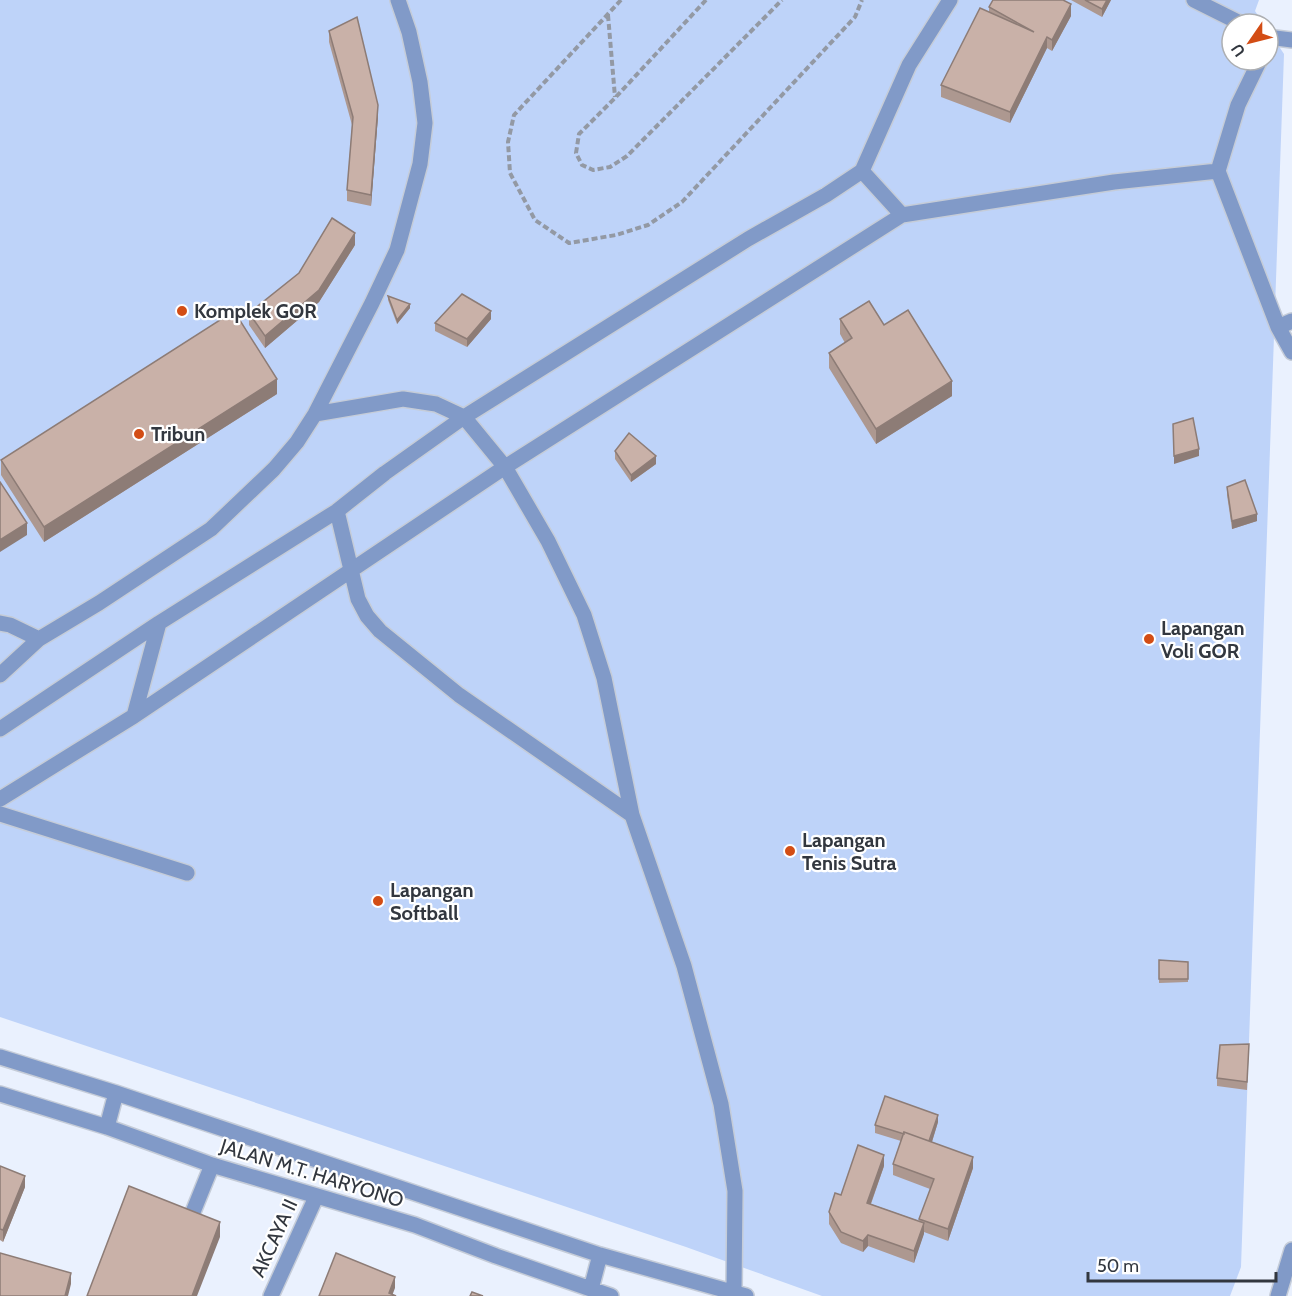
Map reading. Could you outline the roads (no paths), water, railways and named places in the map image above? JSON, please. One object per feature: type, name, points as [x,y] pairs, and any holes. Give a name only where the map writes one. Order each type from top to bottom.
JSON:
[{"type":"street","points":[[0,675],[39,639],[99,603],[211,529],[274,469],[297,442],[315,414],[397,250],[420,164],[425,123],[420,82],[409,32],[398,0]]},
{"type":"street","points":[[0,729],[159,623],[337,511],[384,473],[464,417],[748,239],[826,195],[862,171],[909,65],[950,0]]},
{"type":"street","points":[[1194,0],[1220,13]]},
{"type":"street","points":[[1254,72],[1238,105],[1218,171],[1285,324],[1292,352]]},
{"type":"street","points":[[862,171],[902,215]]},
{"type":"street","points":[[0,799],[134,716],[505,467],[902,215],[1114,182],[1218,171]]},
{"type":"street","points":[[0,1057],[116,1093],[600,1255],[740,1294],[735,1191],[721,1104],[684,966],[632,815],[604,678],[584,615],[548,542],[505,467],[464,417],[436,404],[403,399],[315,414]]},
{"type":"street","points":[[337,511],[358,599],[367,616],[380,631],[459,695],[632,815]]},
{"type":"street","points":[[0,623],[39,639]]},
{"type":"street","points":[[134,716],[159,623]]},
{"type":"street","points":[[0,814],[186,873]]},
{"type":"street","points":[[107,1127],[116,1093]]},
{"type":"street","name":"JALAN M.T. HARYONO","points":[[0,1094],[107,1127],[212,1165],[415,1225],[611,1296]]},
{"type":"street","points":[[190,1217],[212,1165]]},
{"type":"street","name":"AKCAYA II","points":[[271,1296],[316,1197]]},
{"type":"street","points":[[1278,1296],[1292,1250]]},
{"type":"street","points":[[591,1289],[600,1255]]},
{"type":"place","name":"Komplek GOR","points":[[182,311]]},
{"type":"place","name":"Tribun","points":[[139,434]]},
{"type":"place","name":"Lapangan Voli GOR","points":[[1149,639]]},
{"type":"place","name":"Lapangan Tenis Sutra","points":[[790,851]]},
{"type":"place","name":"Lapangan Softball","points":[[378,901]]}]
